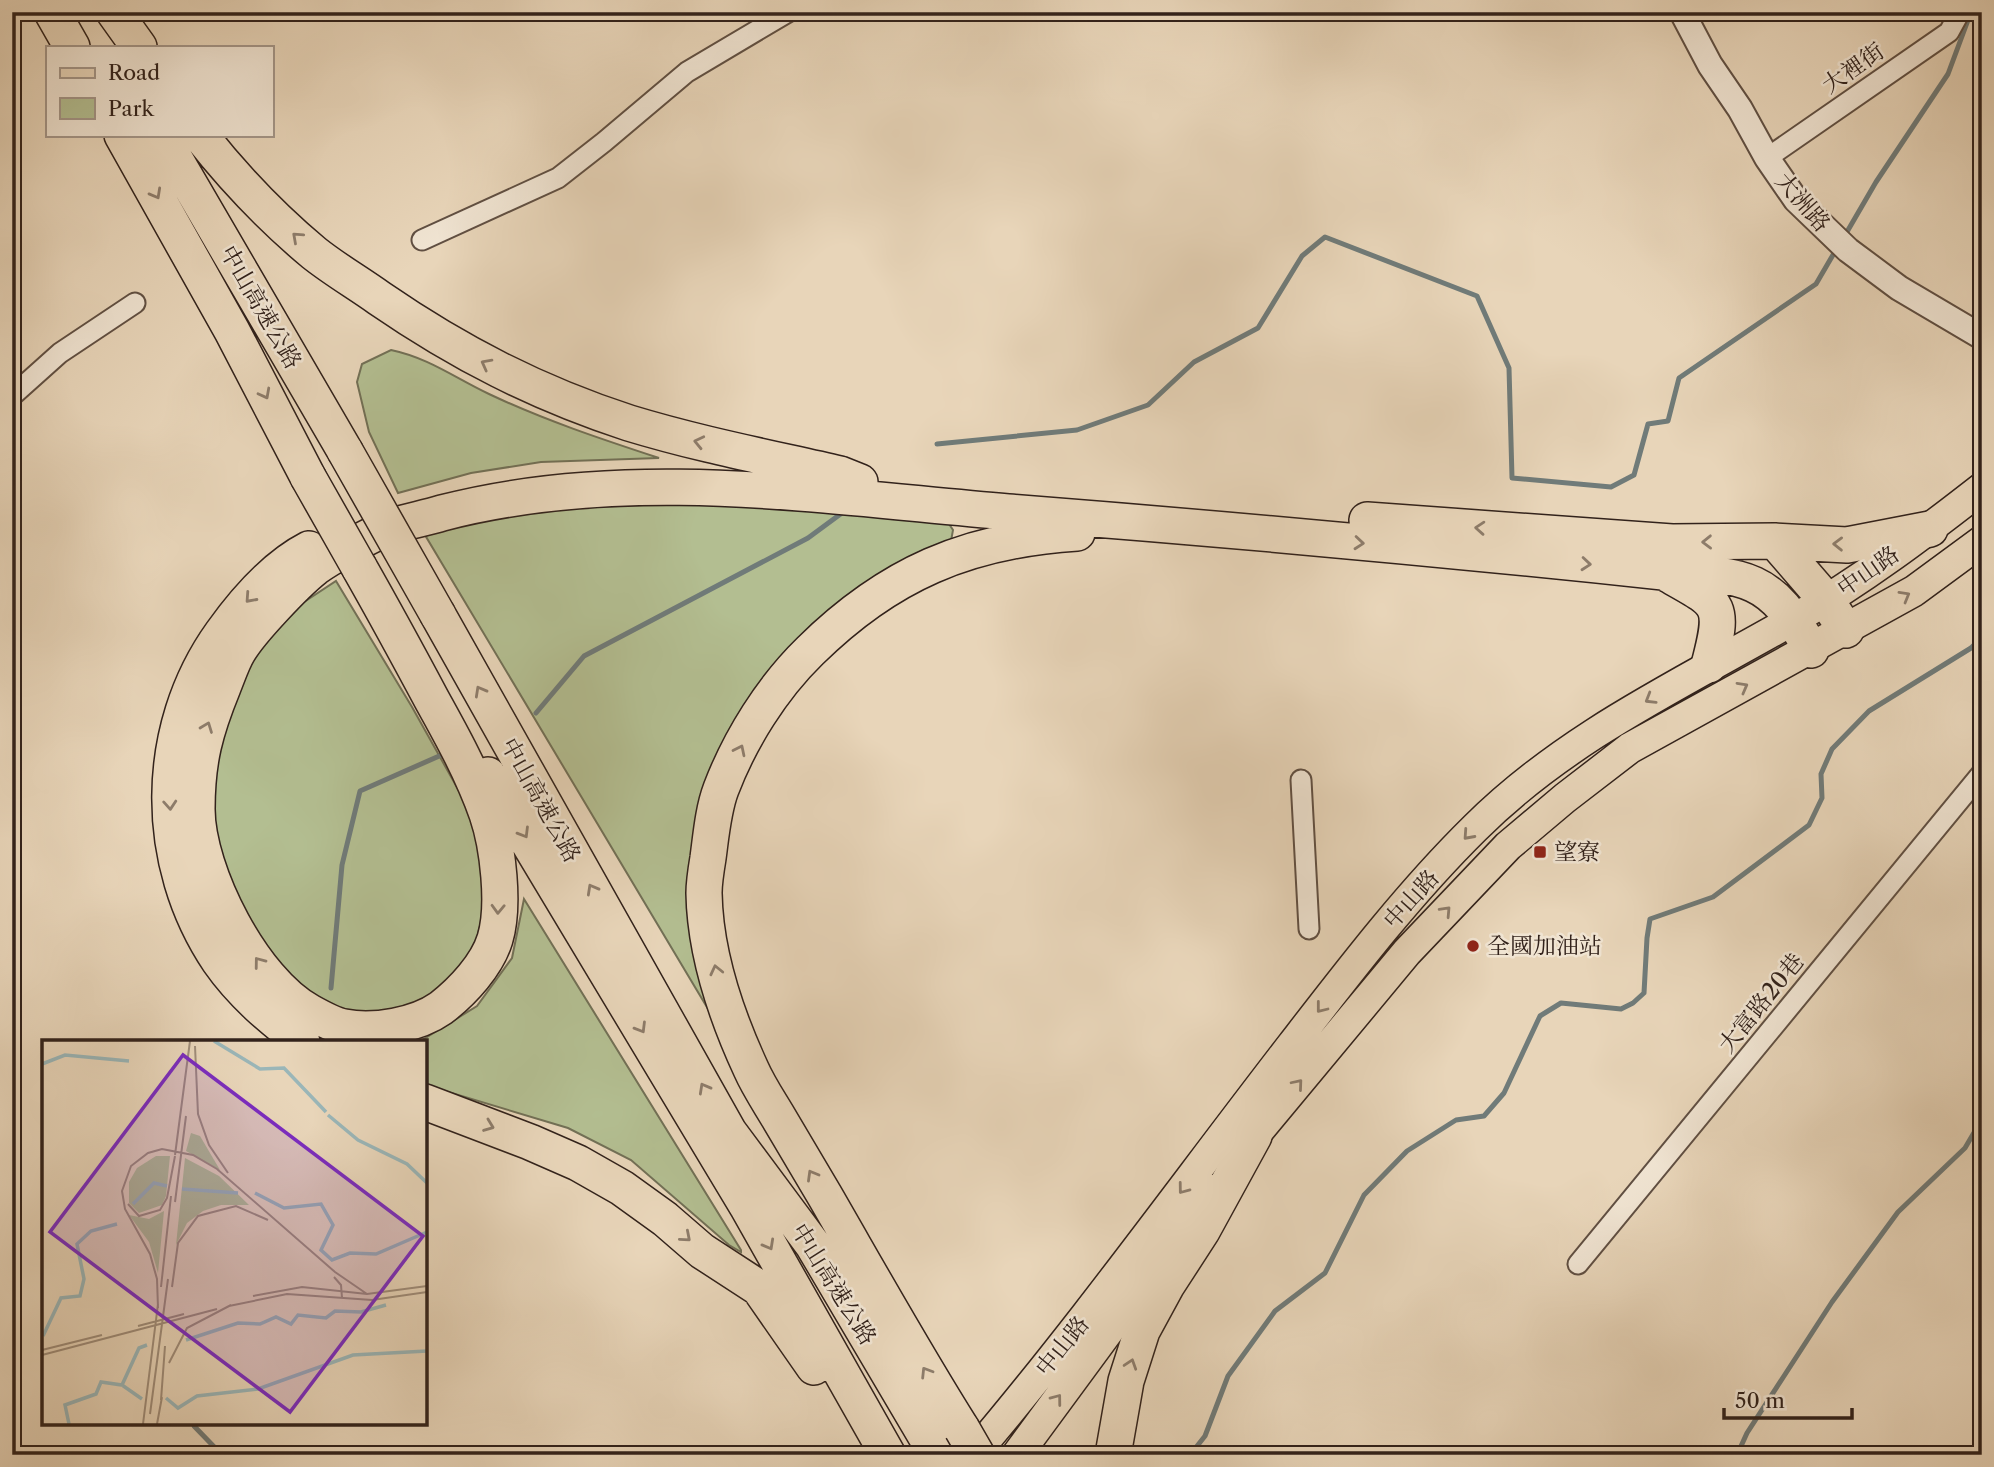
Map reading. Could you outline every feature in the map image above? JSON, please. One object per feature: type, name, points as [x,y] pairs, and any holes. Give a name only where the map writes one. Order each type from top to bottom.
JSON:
[{"type":"highway","points":[[52,12],[71,46]]},
{"type":"highway","points":[[90,12],[109,46]]},
{"type":"highway","points":[[114,12],[138,46]]},
{"type":"highway","name":"中山高速公路","points":[[123,136],[359,566],[525,835],[740,1194],[883,1446]]},
{"type":"highway","name":"中山高速公路","points":[[162,136],[345,451],[729,1132],[813,1245],[937,1455]]},
{"type":"highway","points":[[201,136],[270,213],[316,254],[440,339],[499,371],[560,398],[628,422],[689,440],[840,474],[860,482]]},
{"type":"highway","points":[[299,1040],[265,1014],[242,990],[220,961],[196,921],[174,852],[168,796],[174,753],[184,713],[205,657],[234,616],[264,583],[301,553],[349,527],[451,487],[539,472],[637,466],[1655,541],[1775,541],[1846,545],[1930,529]]},
{"type":"highway","points":[[359,566],[453,739],[488,817],[498,869],[499,909],[495,938],[484,961],[466,985],[439,1009],[410,1025],[344,1027],[307,1011],[288,996],[258,963],[229,921],[200,841],[197,778],[202,742],[239,650],[275,607],[315,568],[389,527],[519,496],[606,489],[704,487],[1194,527],[1662,572],[1717,574],[1761,586],[1795,619],[1811,650]]},
{"type":"highway","points":[[971,1446],[752,1072],[729,1015],[711,947],[704,892],[711,835],[721,790],[744,742],[788,672],[853,611],[888,587],[939,562],[992,545],[1057,534],[1194,527]]},
{"type":"highway","points":[[1775,541],[1826,600],[1846,630]]},
{"type":"highway","points":[[1662,572],[1709,597],[1717,610],[1717,635],[1709,665]]},
{"type":"highway","points":[[427,1103],[578,1163],[622,1188],[665,1219],[702,1251],[759,1288],[830,1392],[883,1446]]},
{"type":"highway","points":[[1113,1455],[1126,1381],[1142,1331],[1167,1285],[1202,1231],[1254,1136]]},
{"type":"main road","name":"中山路","points":[[971,1446],[1103,1295],[1380,932],[1476,827],[1560,754],[1709,665],[1826,600],[1930,529],[1982,488]]},
{"type":"main road","name":"中山路","points":[[1017,1455],[1180,1231],[1254,1136],[1407,952],[1508,846],[1630,748],[1914,591],[1982,541]]},
{"type":"street","points":[[422,240],[558,178],[687,72],[788,12]]},
{"type":"street","name":"大洲路","points":[[1682,12],[1710,65],[1740,109],[1766,158],[1796,200],[1841,243],[1899,288],[1982,337]]},
{"type":"street","name":"大裡街","points":[[1766,158],[1949,32],[1960,12]]},
{"type":"street","points":[[12,396],[60,353],[135,303]]},
{"type":"street","name":"大富路20巷","points":[[1578,1264],[1982,773]]},
{"type":"street","points":[[1301,780],[1309,929]]},
{"type":"green space","points":[[391,350],[430,363],[489,394],[531,412],[659,458],[541,462],[471,473],[398,493],[369,432],[357,382],[362,364]]},
{"type":"green space","points":[[677,498],[947,521],[953,530],[951,541],[894,565],[708,798],[723,1034],[425,535],[502,514]]},
{"type":"green space","points":[[336,581],[412,707],[473,816],[491,878],[475,947],[448,987],[400,1012],[351,1015],[307,1001],[274,968],[223,885],[209,779],[219,731],[260,644],[295,608]]},
{"type":"green space","points":[[524,899],[741,1252],[729,1245],[631,1160],[568,1128],[427,1086],[427,1040],[422,1040],[477,1006],[512,958]]},
{"type":"waterway","points":[[1844,237],[1876,182],[1948,74],[1971,12]]},
{"type":"waterway","points":[[937,444],[1077,430],[1148,405],[1194,362],[1258,328],[1302,256],[1325,237],[1477,296],[1509,368],[1512,478],[1611,487],[1634,475],[1648,424],[1668,421],[1679,378],[1816,284],[1837,248]]},
{"type":"waterway","points":[[536,713],[584,656],[808,538],[846,510]]},
{"type":"waterway","points":[[1190,1455],[1205,1436],[1228,1376],[1275,1311],[1325,1273],[1364,1195],[1407,1151],[1456,1120],[1484,1116],[1504,1093],[1540,1016],[1561,1003],[1621,1009],[1633,1003],[1644,993],[1650,919],[1713,897],[1809,825],[1822,798],[1821,774],[1832,749],[1869,711],[1971,648],[1982,637]]},
{"type":"waterway","points":[[331,988],[342,865],[360,791],[446,753]]},
{"type":"waterway","points":[[1737,1455],[1747,1433],[1832,1302],[1898,1212],[1965,1148],[1982,1119]]},
{"type":"waterway","points":[[194,1425],[222,1455]]},
{"type":"place","name":"望寮","points":[[1540,852]]},
{"type":"place","name":"全國加油站","points":[[1473,946]]}]
